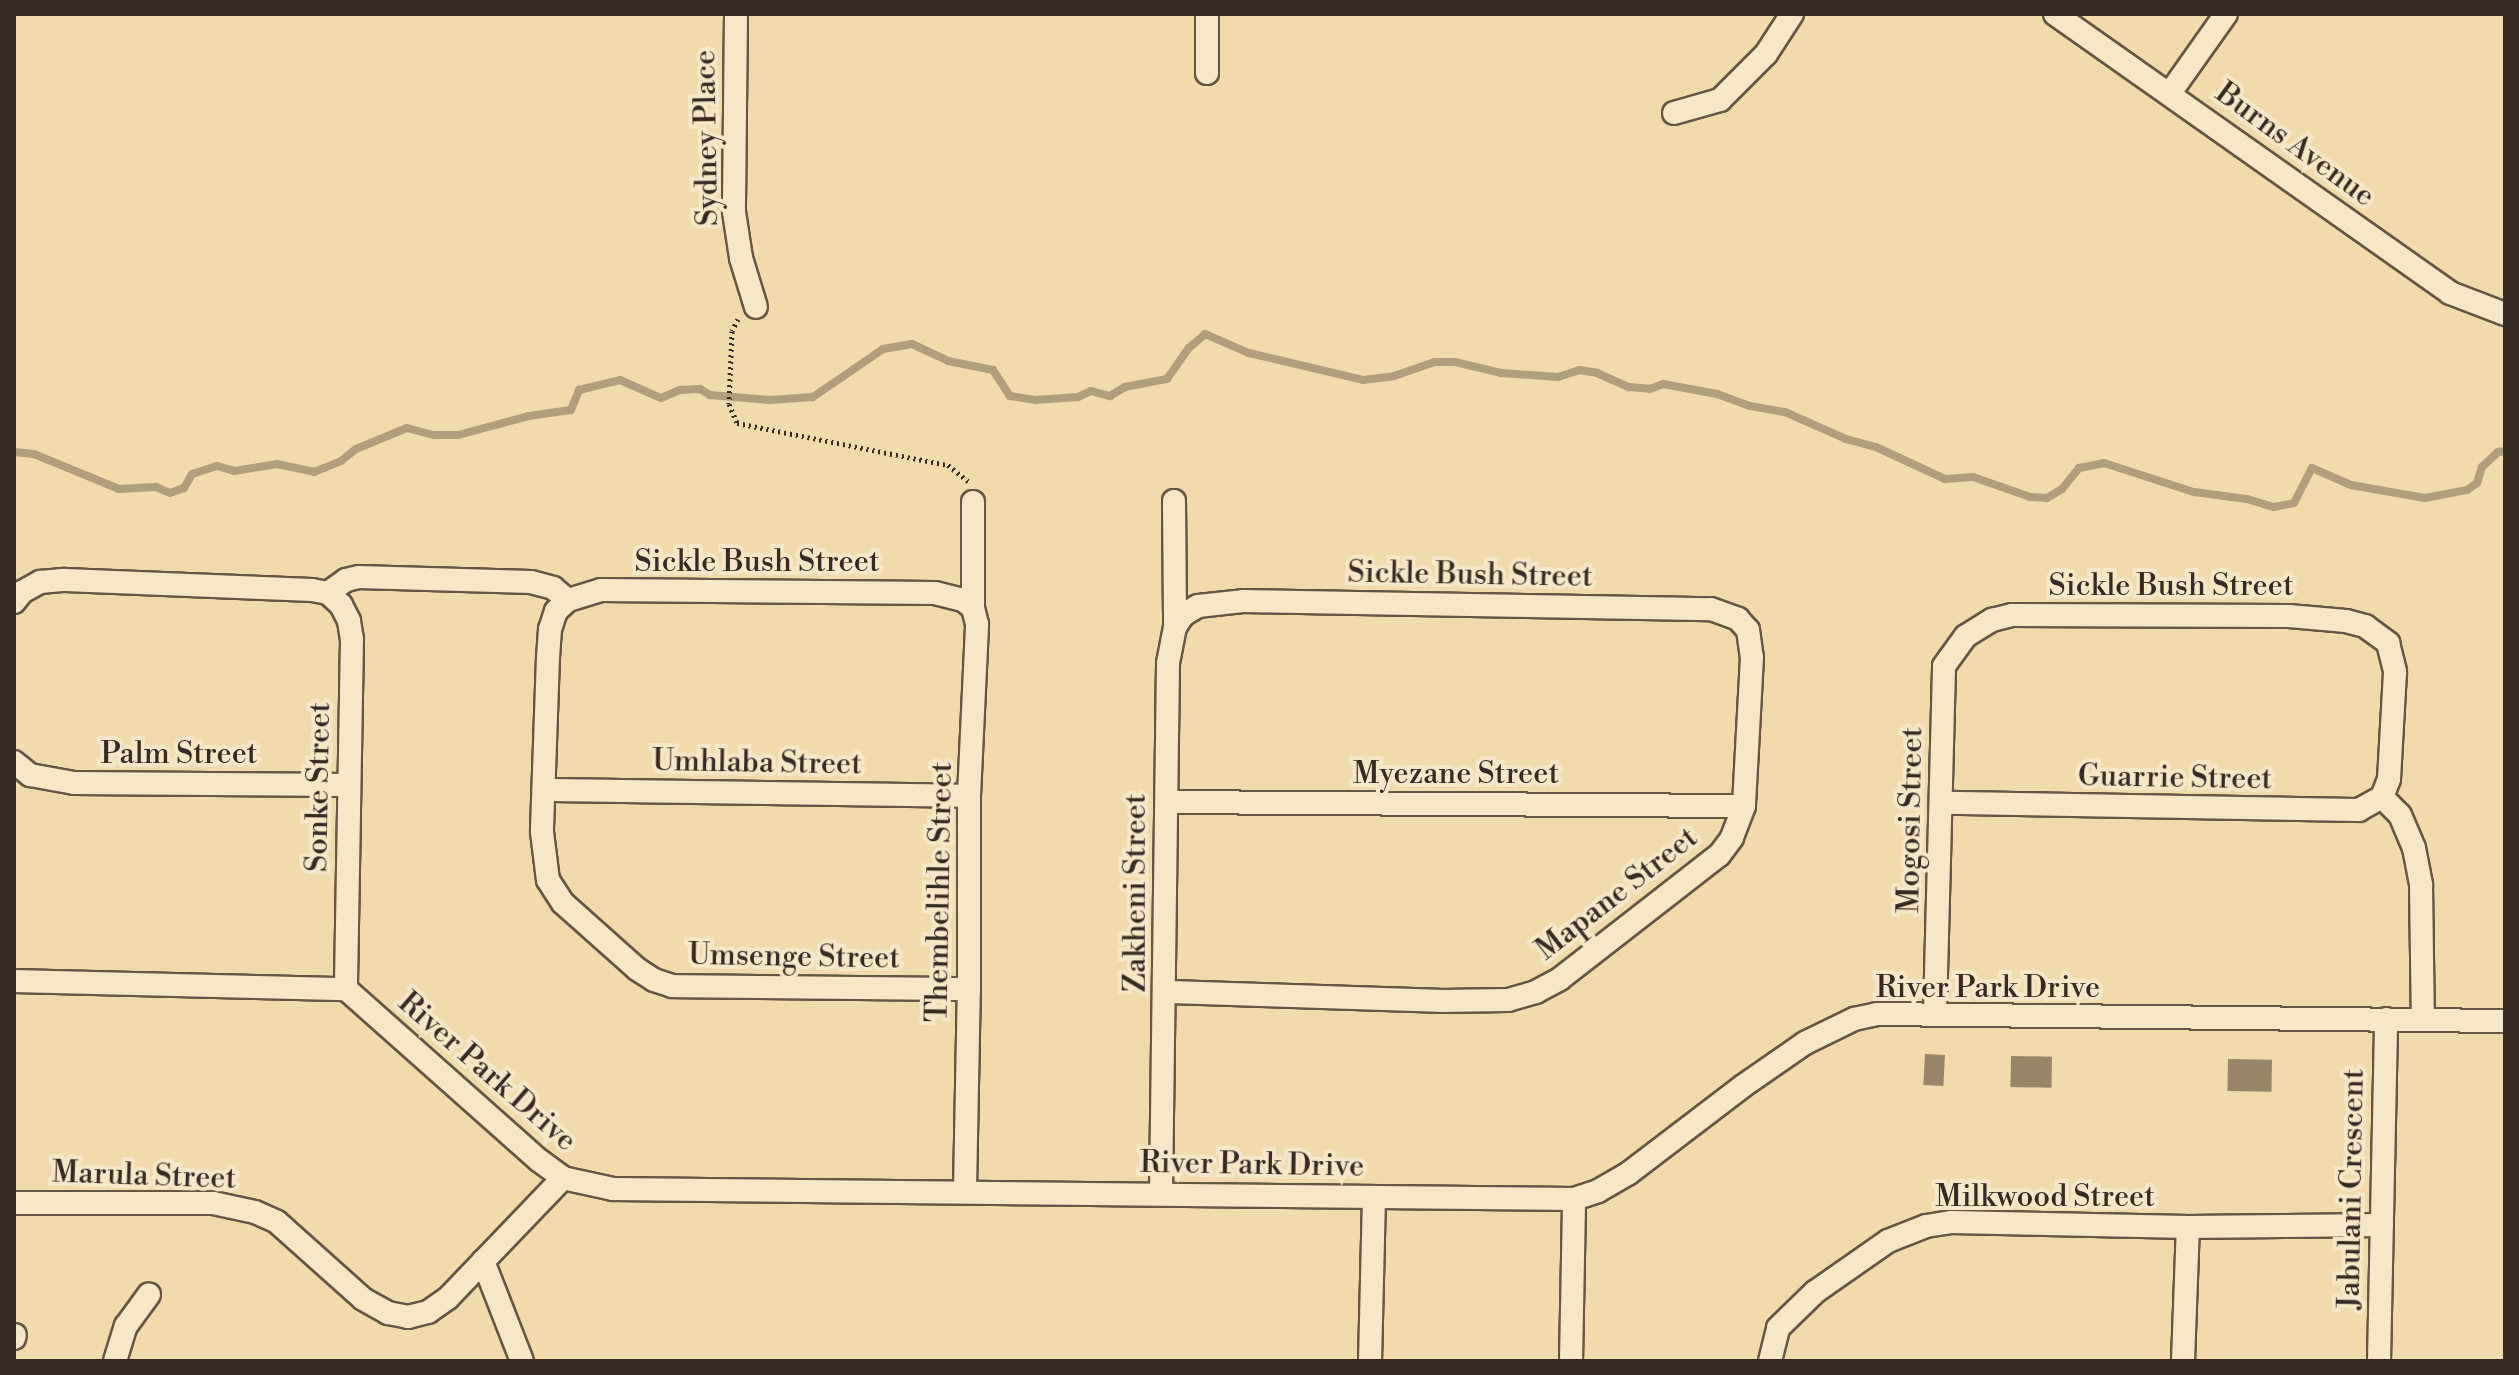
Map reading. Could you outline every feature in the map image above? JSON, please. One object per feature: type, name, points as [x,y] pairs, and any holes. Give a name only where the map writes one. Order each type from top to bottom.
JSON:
[{"type":"street","name":"Sydney Place","points":[[736,14],[734,212],[741,258],[756,307]]},
{"type":"street","points":[[1207,14],[1207,73]]},
{"type":"street","points":[[1674,113],[1720,100],[1766,54],[1792,14]]},
{"type":"street","name":"Burns Avenue","points":[[2055,14],[2450,293],[2505,314]]},
{"type":"street","points":[[2170,93],[2226,14]]},
{"type":"street","name":"Zakheni Street","points":[[1161,1192],[1168,663],[1175,627],[1174,501]]},
{"type":"street","name":"Thembelihle Street","points":[[965,1190],[969,796],[977,624],[968,604],[973,502]]},
{"type":"street","points":[[14,602],[22,592],[40,582],[65,580],[328,593],[346,580],[406,578],[531,582],[553,588],[562,605]]},
{"type":"street","name":"Sickle Bush Street","points":[[562,605],[601,590],[935,593],[968,604]]},
{"type":"street","name":"Sonke Street","points":[[328,593],[341,605],[349,621],[352,639],[346,989]]},
{"type":"street","name":"Sickle Bush Street","points":[[1175,627],[1183,615],[1198,606],[1243,601],[1711,609],[1738,619]]},
{"type":"street","name":"Umsenge Street","points":[[562,605],[550,629],[543,860],[548,880],[563,903],[654,980],[698,987],[969,989]]},
{"type":"street","name":"Sickle Bush Street","points":[[1966,636],[1992,620],[2012,615],[2329,618],[2365,626],[2388,643],[2395,672],[2386,788]]},
{"type":"street","name":"Mapane Street","points":[[1166,992],[1441,1001],[1508,1000],[1536,992],[1560,979],[1719,855],[1732,838],[1744,806],[1752,657],[1748,630],[1738,619]]},
{"type":"street","name":"Mogosi Street","points":[[1935,1012],[1943,803],[1944,666],[1966,636]]},
{"type":"street","name":"Palm Street","points":[[14,762],[30,775],[74,783],[348,785]]},
{"type":"street","points":[[2386,788],[2414,848],[2421,885],[2423,1020]]},
{"type":"street","name":"Guarrie Street","points":[[1943,803],[2343,812],[2359,810],[2386,788]]},
{"type":"street","name":"Umhlaba Street","points":[[544,790],[969,796]]},
{"type":"street","name":"Myezane Street","points":[[1167,802],[1744,806]]},
{"type":"street","points":[[14,981],[346,989]]},
{"type":"street","name":"River Park Drive","points":[[346,989],[518,1143],[563,1178],[613,1189],[1161,1192],[1574,1199],[1598,1191],[1629,1173],[1743,1086],[1827,1030],[1877,1014],[1935,1012],[2083,1019],[2505,1021]]},
{"type":"street","name":"Jabulani Crescent","points":[[2379,1361],[2386,1019]]},
{"type":"street","name":"Marula Street","points":[[14,1203],[213,1203],[255,1212],[277,1222],[363,1299],[388,1313],[408,1317],[428,1312],[448,1298],[563,1178]]},
{"type":"street","points":[[1370,1361],[1374,1197]]},
{"type":"street","points":[[1571,1361],[1574,1199]]},
{"type":"street","name":"Milkwood Street","points":[[1770,1361],[1774,1337],[1784,1320],[1815,1292],[1907,1231],[1951,1222],[2188,1227],[2382,1225]]},
{"type":"street","name":"Milkwood Street","points":[[2183,1361],[2188,1227]]},
{"type":"street","points":[[483,1261],[522,1361]]},
{"type":"street","points":[[115,1361],[126,1326],[149,1294]]},
{"type":"path","points":[[756,307],[733,325],[729,404],[737,423],[948,465],[962,473],[970,484],[973,502]]},
{"type":"building","points":[[1925,1054],[1945,1055],[1943,1086],[1923,1085]]},
{"type":"building","points":[[2011,1056],[2052,1057],[2051,1088],[2010,1087]]},
{"type":"building","points":[[2228,1059],[2272,1060],[2271,1092],[2227,1091]]},
{"type":"waterway","points":[[14,452],[34,454],[119,489],[156,487],[170,493],[184,488],[192,474],[217,466],[234,471],[277,464],[314,472],[341,461],[356,449],[407,428],[434,435],[458,435],[529,416],[571,410],[579,390],[620,380],[661,398],[680,390],[700,389],[710,395],[770,400],[813,397],[883,349],[912,344],[948,361],[993,370],[1010,396],[1035,400],[1078,397],[1091,391],[1110,396],[1125,387],[1167,379],[1189,348],[1205,334],[1249,353],[1363,380],[1394,376],[1435,362],[1455,362],[1501,373],[1558,377],[1579,370],[1597,373],[1629,387],[1650,389],[1663,384],[1717,394],[1750,406],[1785,412],[1846,439],[1876,447],[1945,479],[1973,477],[2030,497],[2047,498],[2062,489],[2079,468],[2104,463],[2194,492],[2247,499],[2274,507],[2294,503],[2312,468],[2351,485],[2425,498],[2467,490],[2477,483],[2482,467],[2498,452],[2505,451]]}]
